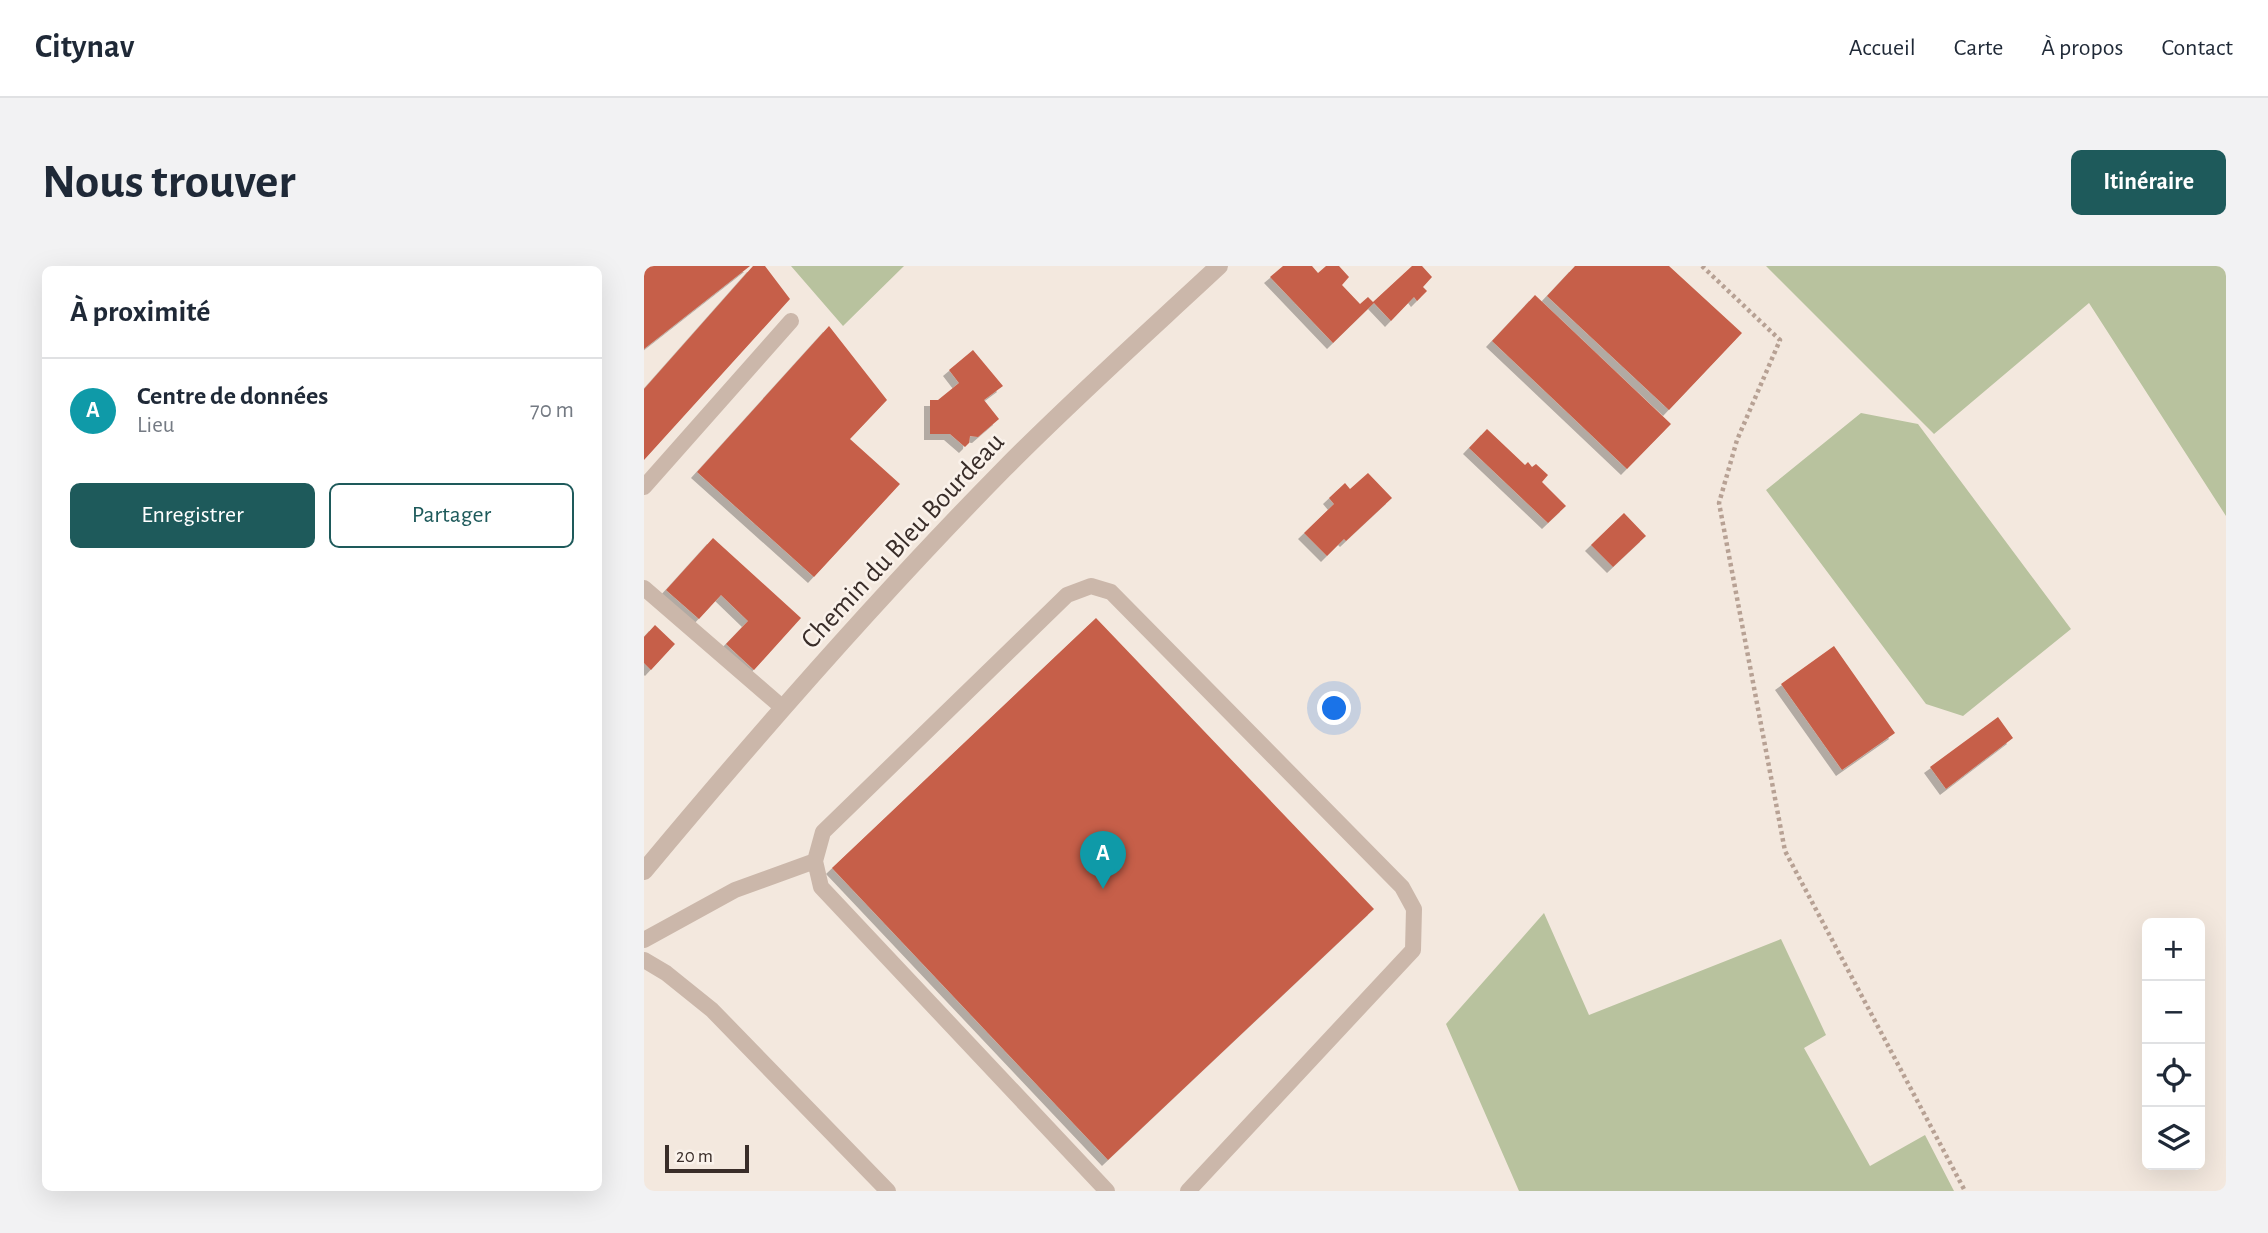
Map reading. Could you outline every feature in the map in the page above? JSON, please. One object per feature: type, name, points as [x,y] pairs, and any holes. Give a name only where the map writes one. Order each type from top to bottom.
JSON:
[{"type":"street","name":"Chemin du Bleu Bourdeau","points":[[644,871],[783,708],[937,538],[1058,415],[1219,266]]},
{"type":"lane","points":[[644,487],[792,321]]},
{"type":"lane","points":[[1107,1191],[821,887],[815,861],[823,832],[1068,595],[1091,586],[1111,592],[1402,887],[1415,909],[1413,950],[1188,1191]]},
{"type":"lane","points":[[644,588],[783,708]]},
{"type":"lane","points":[[644,940],[736,890],[815,861]]},
{"type":"lane","points":[[644,960],[666,973],[712,1010],[888,1191]]},
{"type":"path","points":[[1702,266],[1780,340],[1737,440],[1719,503],[1785,851],[1965,1191]]},
{"type":"green space","points":[[791,266],[904,266],[843,326]]},
{"type":"green space","points":[[1766,266],[2226,266],[2226,516],[2089,303],[1934,434]]},
{"type":"green space","points":[[1861,413],[1918,424],[2071,629],[1963,716],[1926,704],[1766,490]]},
{"type":"green space","points":[[1544,913],[1589,1015],[1781,939],[1826,1035],[1804,1048],[1870,1166],[1925,1135],[1954,1191],[1519,1191],[1446,1024]]},
{"type":"building","points":[[644,266],[750,266],[644,349]]},
{"type":"building","points":[[753,266],[765,266],[790,299],[644,460],[644,389]]},
{"type":"building","points":[[1283,266],[1312,266],[1318,273],[1326,266],[1339,266],[1349,277],[1342,285],[1360,304],[1368,297],[1373,302],[1412,266],[1422,266],[1432,277],[1423,287],[1427,291],[1417,301],[1414,297],[1391,321],[1374,303],[1333,343],[1270,277]]},
{"type":"building","points":[[1575,266],[1669,266],[1742,333],[1669,410],[1547,296]]},
{"type":"building","points":[[1535,295],[1671,424],[1627,469],[1492,341]]},
{"type":"building","points":[[829,326],[887,400],[850,439],[900,484],[814,577],[697,472]]},
{"type":"building","points":[[973,350],[1003,386],[984,400],[999,419],[978,437],[970,436],[965,447],[950,434],[930,434],[930,400],[938,400],[959,383],[949,370]]},
{"type":"building","points":[[1487,429],[1525,465],[1528,462],[1532,467],[1536,464],[1548,475],[1542,482],[1566,506],[1548,523],[1469,448]]},
{"type":"building","points":[[1368,473],[1392,498],[1327,556],[1304,533],[1334,504],[1329,498],[1345,483],[1350,489]]},
{"type":"building","points":[[1624,513],[1646,536],[1613,567],[1591,545]]},
{"type":"building","points":[[713,538],[801,618],[754,670],[726,644],[748,621],[721,595],[699,619],[666,590]]},
{"type":"building","points":[[1096,618],[1374,909],[1108,1160],[832,868]]},
{"type":"building","points":[[655,625],[675,644],[651,670],[644,663],[644,637]]},
{"type":"building","points":[[1834,646],[1895,733],[1842,770],[1781,684]]},
{"type":"building","points":[[1998,717],[2013,738],[1946,789],[1930,767]]},
{"type":"place","name":"Centre de données","points":[[1103,889]]}]
